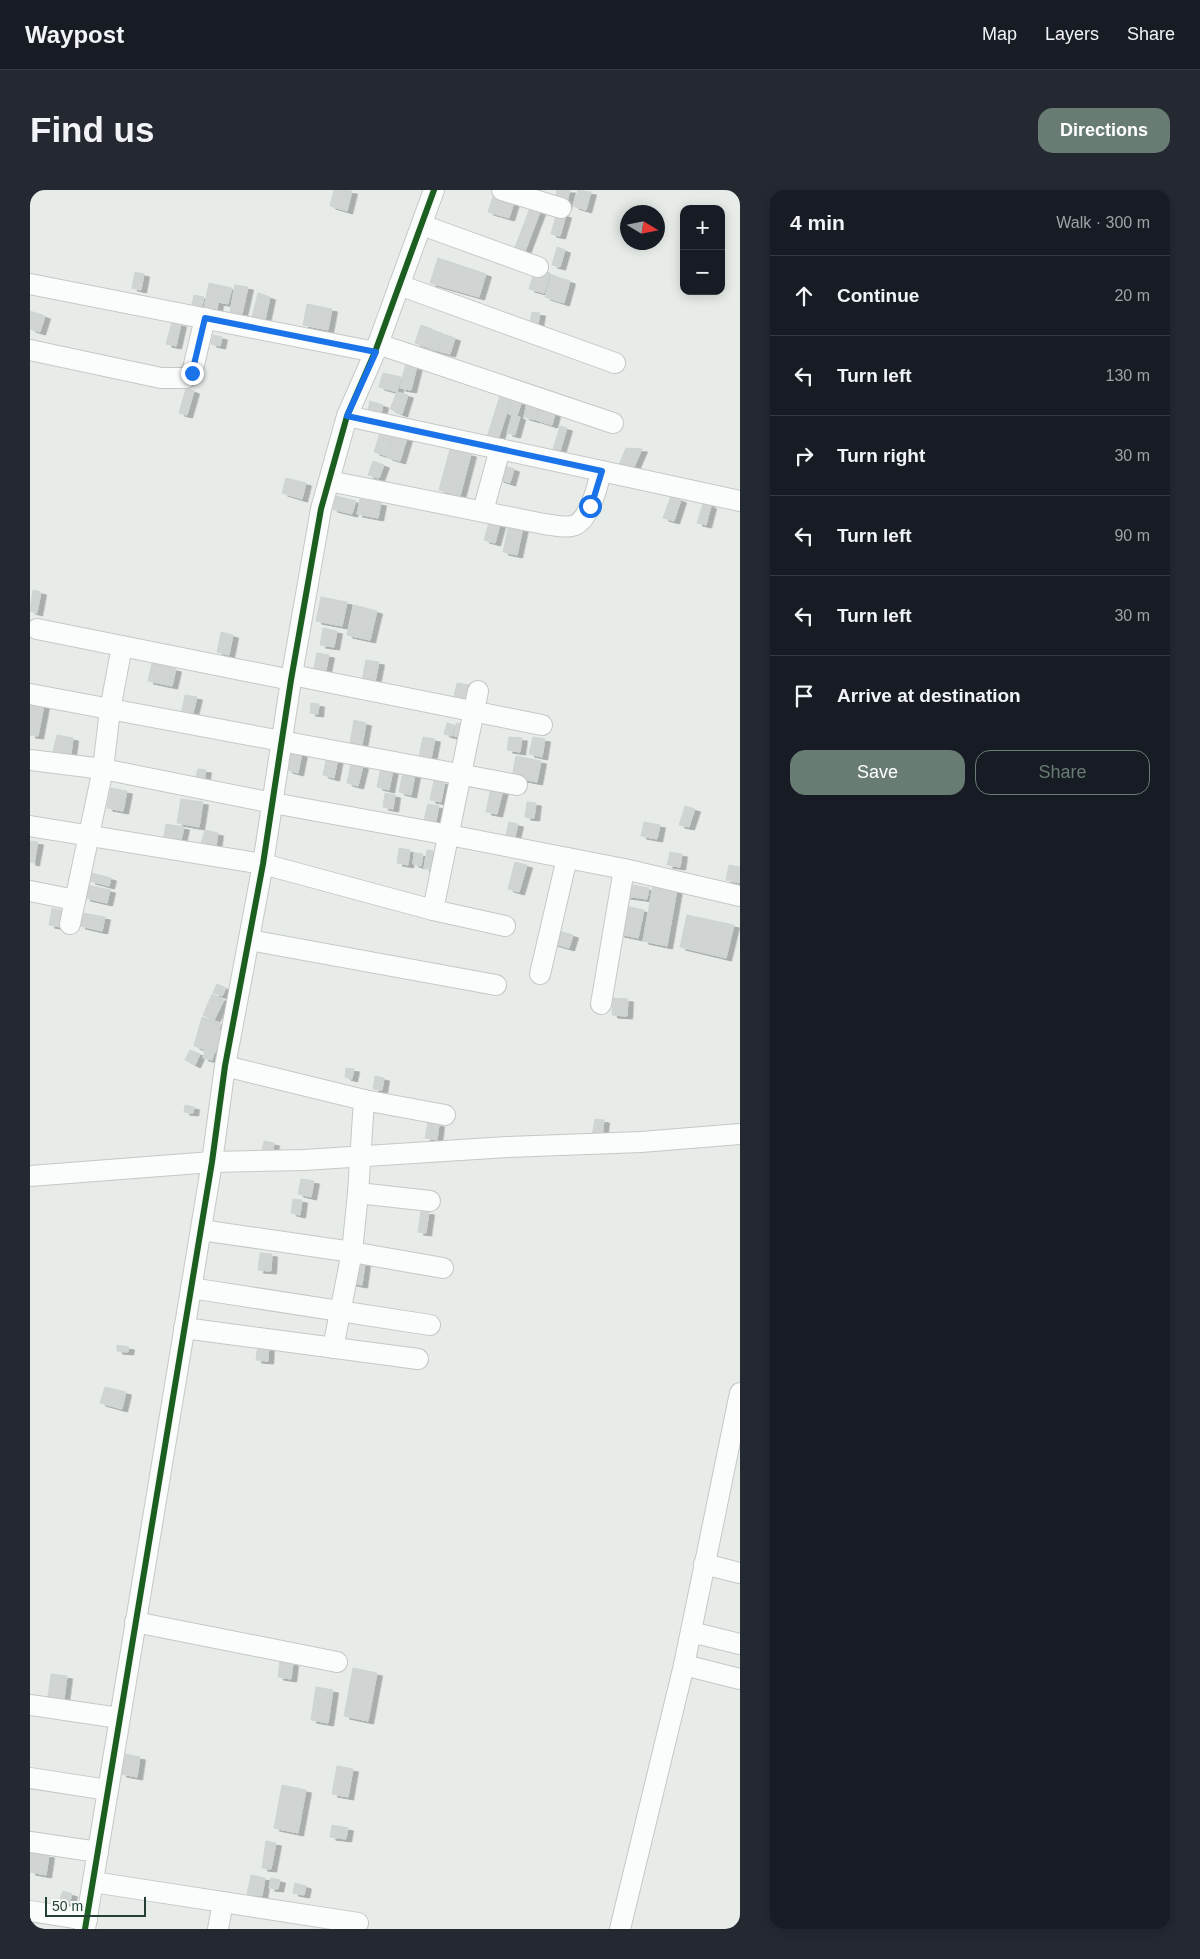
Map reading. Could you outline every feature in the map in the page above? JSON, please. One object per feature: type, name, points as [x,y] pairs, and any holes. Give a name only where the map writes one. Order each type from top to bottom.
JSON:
[{"type":"street","points":[[30,1910],[86,1924],[134,1622],[201,1230],[225,1066],[263,864],[318,523],[347,416],[377,348],[434,190]]},
{"type":"street","points":[[502,190],[560,208]]},
{"type":"street","points":[[422,226],[538,267]]},
{"type":"street","points":[[30,284],[205,318],[377,348],[613,422]]},
{"type":"street","points":[[399,286],[615,363]]},
{"type":"street","points":[[30,350],[161,378],[186,378],[192,373],[205,318]]},
{"type":"street","points":[[347,416],[740,501]]},
{"type":"street","points":[[483,511],[500,449]]},
{"type":"street","points":[[329,481],[544,524],[574,526],[585,516],[594,497],[602,471]]},
{"type":"street","points":[[37,629],[292,678],[476,701],[542,725]]},
{"type":"street","points":[[70,924],[103,769],[110,710],[122,646]]},
{"type":"street","points":[[30,694],[517,785]]},
{"type":"street","points":[[433,910],[476,701]]},
{"type":"street","points":[[30,760],[103,769],[273,803],[449,835],[624,869],[740,896]]},
{"type":"street","points":[[30,826],[263,864],[433,910],[505,926]]},
{"type":"street","points":[[540,974],[567,858]]},
{"type":"street","points":[[601,1004],[624,869]]},
{"type":"street","points":[[30,892],[75,900]]},
{"type":"street","points":[[249,940],[496,985]]},
{"type":"street","points":[[225,1066],[364,1100],[445,1115]]},
{"type":"street","points":[[332,1348],[352,1252],[364,1100]]},
{"type":"street","points":[[30,1176],[212,1162],[641,1142],[740,1134]]},
{"type":"street","points":[[358,1193],[430,1201]]},
{"type":"street","points":[[201,1230],[352,1252],[443,1268]]},
{"type":"street","points":[[191,1288],[430,1325]]},
{"type":"street","points":[[184,1328],[418,1359]]},
{"type":"street","points":[[620,1929],[692,1632],[704,1564],[740,1393]]},
{"type":"street","points":[[704,1564],[740,1573]]},
{"type":"street","points":[[134,1622],[336,1662]]},
{"type":"street","points":[[692,1632],[740,1644]]},
{"type":"street","points":[[684,1665],[740,1679]]},
{"type":"street","points":[[30,1705],[119,1718]]},
{"type":"street","points":[[30,1778],[108,1790]]},
{"type":"street","points":[[30,1842],[98,1852]]},
{"type":"street","points":[[93,1882],[358,1924]]},
{"type":"street","points":[[218,1929],[223,1902]]},
{"type":"building","points":[[334,190],[352,191],[347,211],[330,206]]},
{"type":"building","points":[[495,190],[516,196],[509,218],[488,212]]},
{"type":"building","points":[[557,190],[570,190],[566,206],[554,203]]},
{"type":"building","points":[[578,190],[591,192],[586,210],[573,206]]},
{"type":"building","points":[[530,208],[540,212],[524,254],[514,250]]},
{"type":"building","points":[[557,212],[566,215],[560,236],[551,234]]},
{"type":"building","points":[[557,247],[565,250],[560,267],[552,265]]},
{"type":"building","points":[[438,258],[486,274],[479,297],[430,283]]},
{"type":"building","points":[[535,269],[550,273],[544,293],[529,289]]},
{"type":"building","points":[[135,272],[144,274],[141,290],[132,288]]},
{"type":"building","points":[[551,275],[570,281],[564,303],[545,297]]},
{"type":"building","points":[[209,283],[232,288],[228,304],[218,302],[217,311],[204,308]]},
{"type":"building","points":[[235,285],[248,287],[242,314],[230,312]]},
{"type":"building","points":[[258,293],[270,297],[265,320],[252,317]]},
{"type":"building","points":[[194,295],[204,297],[202,306],[192,304]]},
{"type":"building","points":[[307,304],[332,309],[328,330],[303,325]]},
{"type":"building","points":[[30,311],[45,316],[40,332],[30,329]]},
{"type":"building","points":[[532,312],[540,313],[538,324],[530,323]]},
{"type":"building","points":[[172,322],[181,324],[176,346],[166,344]]},
{"type":"building","points":[[421,325],[432,329],[426,347],[415,343]]},
{"type":"building","points":[[432,330],[442,333],[437,351],[426,347]]},
{"type":"building","points":[[443,334],[455,338],[450,354],[438,351]]},
{"type":"building","points":[[213,335],[222,337],[220,346],[211,344]]},
{"type":"building","points":[[406,363],[417,366],[411,390],[400,388]]},
{"type":"building","points":[[383,373],[401,377],[397,392],[379,387]]},
{"type":"building","points":[[186,388],[194,391],[187,415],[179,413]]},
{"type":"building","points":[[397,392],[408,395],[402,414],[390,409]]},
{"type":"building","points":[[501,393],[512,397],[497,443],[486,440]]},
{"type":"building","points":[[513,395],[523,398],[517,416],[520,417],[515,435],[507,433],[512,415],[508,414]]},
{"type":"building","points":[[370,401],[383,405],[380,418],[367,415]]},
{"type":"building","points":[[527,403],[538,405],[535,420],[524,417]]},
{"type":"building","points":[[540,406],[556,410],[552,425],[536,420]]},
{"type":"building","points":[[560,426],[567,428],[558,458],[551,456]]},
{"type":"building","points":[[381,430],[393,435],[387,456],[374,452]]},
{"type":"building","points":[[395,434],[407,438],[400,461],[387,457]]},
{"type":"building","points":[[626,448],[642,449],[632,472],[618,467]]},
{"type":"building","points":[[450,449],[471,454],[460,496],[439,490]]},
{"type":"building","points":[[373,461],[384,465],[379,478],[368,475]]},
{"type":"building","points":[[502,465],[514,469],[510,483],[498,479]]},
{"type":"building","points":[[286,478],[306,483],[302,499],[282,493]]},
{"type":"building","points":[[336,496],[356,501],[352,514],[332,509]]},
{"type":"building","points":[[671,496],[681,500],[674,521],[663,518]]},
{"type":"building","points":[[360,499],[381,503],[378,518],[357,514]]},
{"type":"building","points":[[704,501],[711,506],[706,525],[697,523]]},
{"type":"building","points":[[490,518],[501,521],[495,543],[484,540]]},
{"type":"building","points":[[509,524],[523,527],[517,555],[503,552]]},
{"type":"building","points":[[33,590],[41,592],[37,613],[30,611]]},
{"type":"building","points":[[321,597],[347,602],[342,626],[316,621]]},
{"type":"building","points":[[354,605],[377,611],[370,640],[347,635]]},
{"type":"building","points":[[323,628],[337,631],[334,647],[320,645]]},
{"type":"building","points":[[221,632],[233,635],[229,655],[217,652]]},
{"type":"building","points":[[317,653],[329,655],[325,675],[313,672]]},
{"type":"building","points":[[366,660],[379,662],[375,682],[362,680]]},
{"type":"building","points":[[152,663],[176,669],[172,686],[148,681]]},
{"type":"building","points":[[457,683],[475,686],[470,705],[453,701]]},
{"type":"building","points":[[185,695],[197,697],[192,717],[181,715]]},
{"type":"building","points":[[30,702],[44,705],[38,736],[30,735]]},
{"type":"building","points":[[311,703],[319,704],[318,714],[310,713]]},
{"type":"building","points":[[354,720],[366,723],[362,745],[350,743]]},
{"type":"building","points":[[447,723],[454,725],[452,736],[444,734]]},
{"type":"building","points":[[456,723],[466,724],[464,738],[454,736]]},
{"type":"building","points":[[57,735],[73,738],[71,754],[53,751]]},
{"type":"building","points":[[423,737],[435,739],[431,759],[419,757]]},
{"type":"building","points":[[509,737],[522,738],[520,752],[507,750]]},
{"type":"building","points":[[533,737],[545,739],[542,757],[529,754]]},
{"type":"building","points":[[291,750],[302,753],[298,773],[287,770]]},
{"type":"building","points":[[327,755],[338,758],[334,778],[323,775]]},
{"type":"building","points":[[516,756],[541,761],[537,782],[512,777]]},
{"type":"building","points":[[351,763],[363,766],[358,786],[347,783]]},
{"type":"building","points":[[381,767],[393,770],[389,790],[377,787]]},
{"type":"building","points":[[198,769],[206,770],[203,786],[194,784]]},
{"type":"building","points":[[403,772],[415,775],[411,795],[399,792]]},
{"type":"building","points":[[434,780],[445,782],[441,802],[430,800]]},
{"type":"building","points":[[491,787],[503,790],[497,814],[486,812]]},
{"type":"building","points":[[111,788],[127,791],[123,811],[107,808]]},
{"type":"building","points":[[385,793],[395,795],[393,809],[383,807]]},
{"type":"building","points":[[181,799],[203,802],[199,827],[177,823]]},
{"type":"building","points":[[527,802],[536,803],[534,818],[525,817]]},
{"type":"building","points":[[428,804],[439,806],[435,826],[423,824]]},
{"type":"building","points":[[685,806],[695,809],[689,827],[679,825]]},
{"type":"building","points":[[509,822],[518,824],[513,845],[504,843]]},
{"type":"building","points":[[644,822],[660,825],[657,839],[641,836]]},
{"type":"building","points":[[166,824],[184,827],[179,850],[162,846]]},
{"type":"building","points":[[205,830],[218,833],[216,847],[201,843]]},
{"type":"building","points":[[30,841],[38,842],[34,863],[30,862]]},
{"type":"building","points":[[399,848],[410,850],[408,865],[397,863]]},
{"type":"building","points":[[427,850],[433,851],[430,869],[424,868]]},
{"type":"building","points":[[670,852],[682,854],[680,867],[667,865]]},
{"type":"building","points":[[414,853],[423,854],[421,866],[413,864]]},
{"type":"building","points":[[515,862],[527,865],[519,892],[508,889]]},
{"type":"building","points":[[729,865],[740,867],[739,883],[726,880]]},
{"type":"building","points":[[92,873],[111,878],[109,886],[90,881]]},
{"type":"building","points":[[627,884],[649,888],[647,899],[625,896]]},
{"type":"building","points":[[88,885],[110,890],[107,903],[85,898]]},
{"type":"building","points":[[653,885],[677,889],[667,946],[643,941]]},
{"type":"building","points":[[625,906],[644,910],[638,938],[619,934]]},
{"type":"building","points":[[52,908],[65,911],[61,927],[49,925]]},
{"type":"building","points":[[83,913],[105,917],[102,931],[80,926]]},
{"type":"building","points":[[687,915],[734,925],[726,958],[680,947]]},
{"type":"building","points":[[556,930],[573,935],[569,948],[552,943]]},
{"type":"building","points":[[217,984],[226,988],[222,996],[213,993]]},
{"type":"building","points":[[212,994],[224,1000],[214,1020],[203,1015]]},
{"type":"building","points":[[613,998],[628,999],[627,1016],[612,1015]]},
{"type":"building","points":[[202,1017],[221,1023],[219,1030],[222,1031],[215,1053],[194,1046]]},
{"type":"building","points":[[190,1050],[200,1054],[195,1065],[185,1060]]},
{"type":"building","points":[[205,1050],[214,1053],[212,1060],[203,1058]]},
{"type":"building","points":[[346,1068],[354,1069],[352,1079],[345,1077]]},
{"type":"building","points":[[375,1076],[384,1078],[382,1090],[373,1089]]},
{"type":"building","points":[[185,1105],[194,1107],[193,1113],[184,1112]]},
{"type":"building","points":[[595,1119],[604,1120],[602,1137],[592,1136]]},
{"type":"building","points":[[428,1122],[439,1124],[437,1140],[425,1138]]},
{"type":"building","points":[[264,1141],[274,1143],[273,1152],[262,1150]]},
{"type":"building","points":[[301,1179],[314,1181],[311,1197],[298,1194]]},
{"type":"building","points":[[293,1199],[302,1200],[300,1215],[291,1213]]},
{"type":"building","points":[[421,1211],[429,1212],[426,1233],[418,1232]]},
{"type":"building","points":[[260,1253],[272,1254],[271,1271],[258,1270]]},
{"type":"building","points":[[354,1262],[365,1263],[362,1285],[351,1283]]},
{"type":"building","points":[[258,1344],[269,1344],[268,1361],[256,1360]]},
{"type":"building","points":[[117,1345],[129,1347],[128,1352],[117,1351]]},
{"type":"building","points":[[105,1387],[126,1392],[122,1409],[100,1403]]},
{"type":"building","points":[[280,1661],[293,1663],[291,1679],[278,1677]]},
{"type":"building","points":[[353,1668],[377,1673],[368,1721],[344,1716]]},
{"type":"building","points":[[51,1674],[67,1676],[64,1699],[48,1697]]},
{"type":"building","points":[[316,1687],[333,1690],[328,1723],[311,1720]]},
{"type":"building","points":[[125,1754],[140,1757],[137,1777],[121,1774]]},
{"type":"building","points":[[337,1766],[353,1769],[348,1797],[332,1794]]},
{"type":"building","points":[[282,1785],[306,1790],[298,1833],[274,1828]]},
{"type":"building","points":[[332,1825],[348,1828],[346,1839],[330,1837]]},
{"type":"building","points":[[266,1841],[276,1843],[271,1869],[262,1868]]},
{"type":"building","points":[[30,1852],[49,1855],[46,1875],[30,1872]]},
{"type":"building","points":[[251,1875],[265,1878],[262,1896],[247,1894]]},
{"type":"building","points":[[271,1878],[280,1880],[278,1889],[269,1888]]},
{"type":"building","points":[[295,1883],[306,1886],[304,1895],[293,1893]]},
{"type":"building","points":[[63,1891],[72,1894],[69,1904],[59,1901]]},
{"type":"cycle path","points":[[85,1929],[212,1162],[225,1066],[263,864],[291,680],[321,509],[347,416],[375,352],[434,190]]},
{"type":"route","points":[[192,373],[205,318],[376,352],[347,416],[602,471],[590,506]]}]
